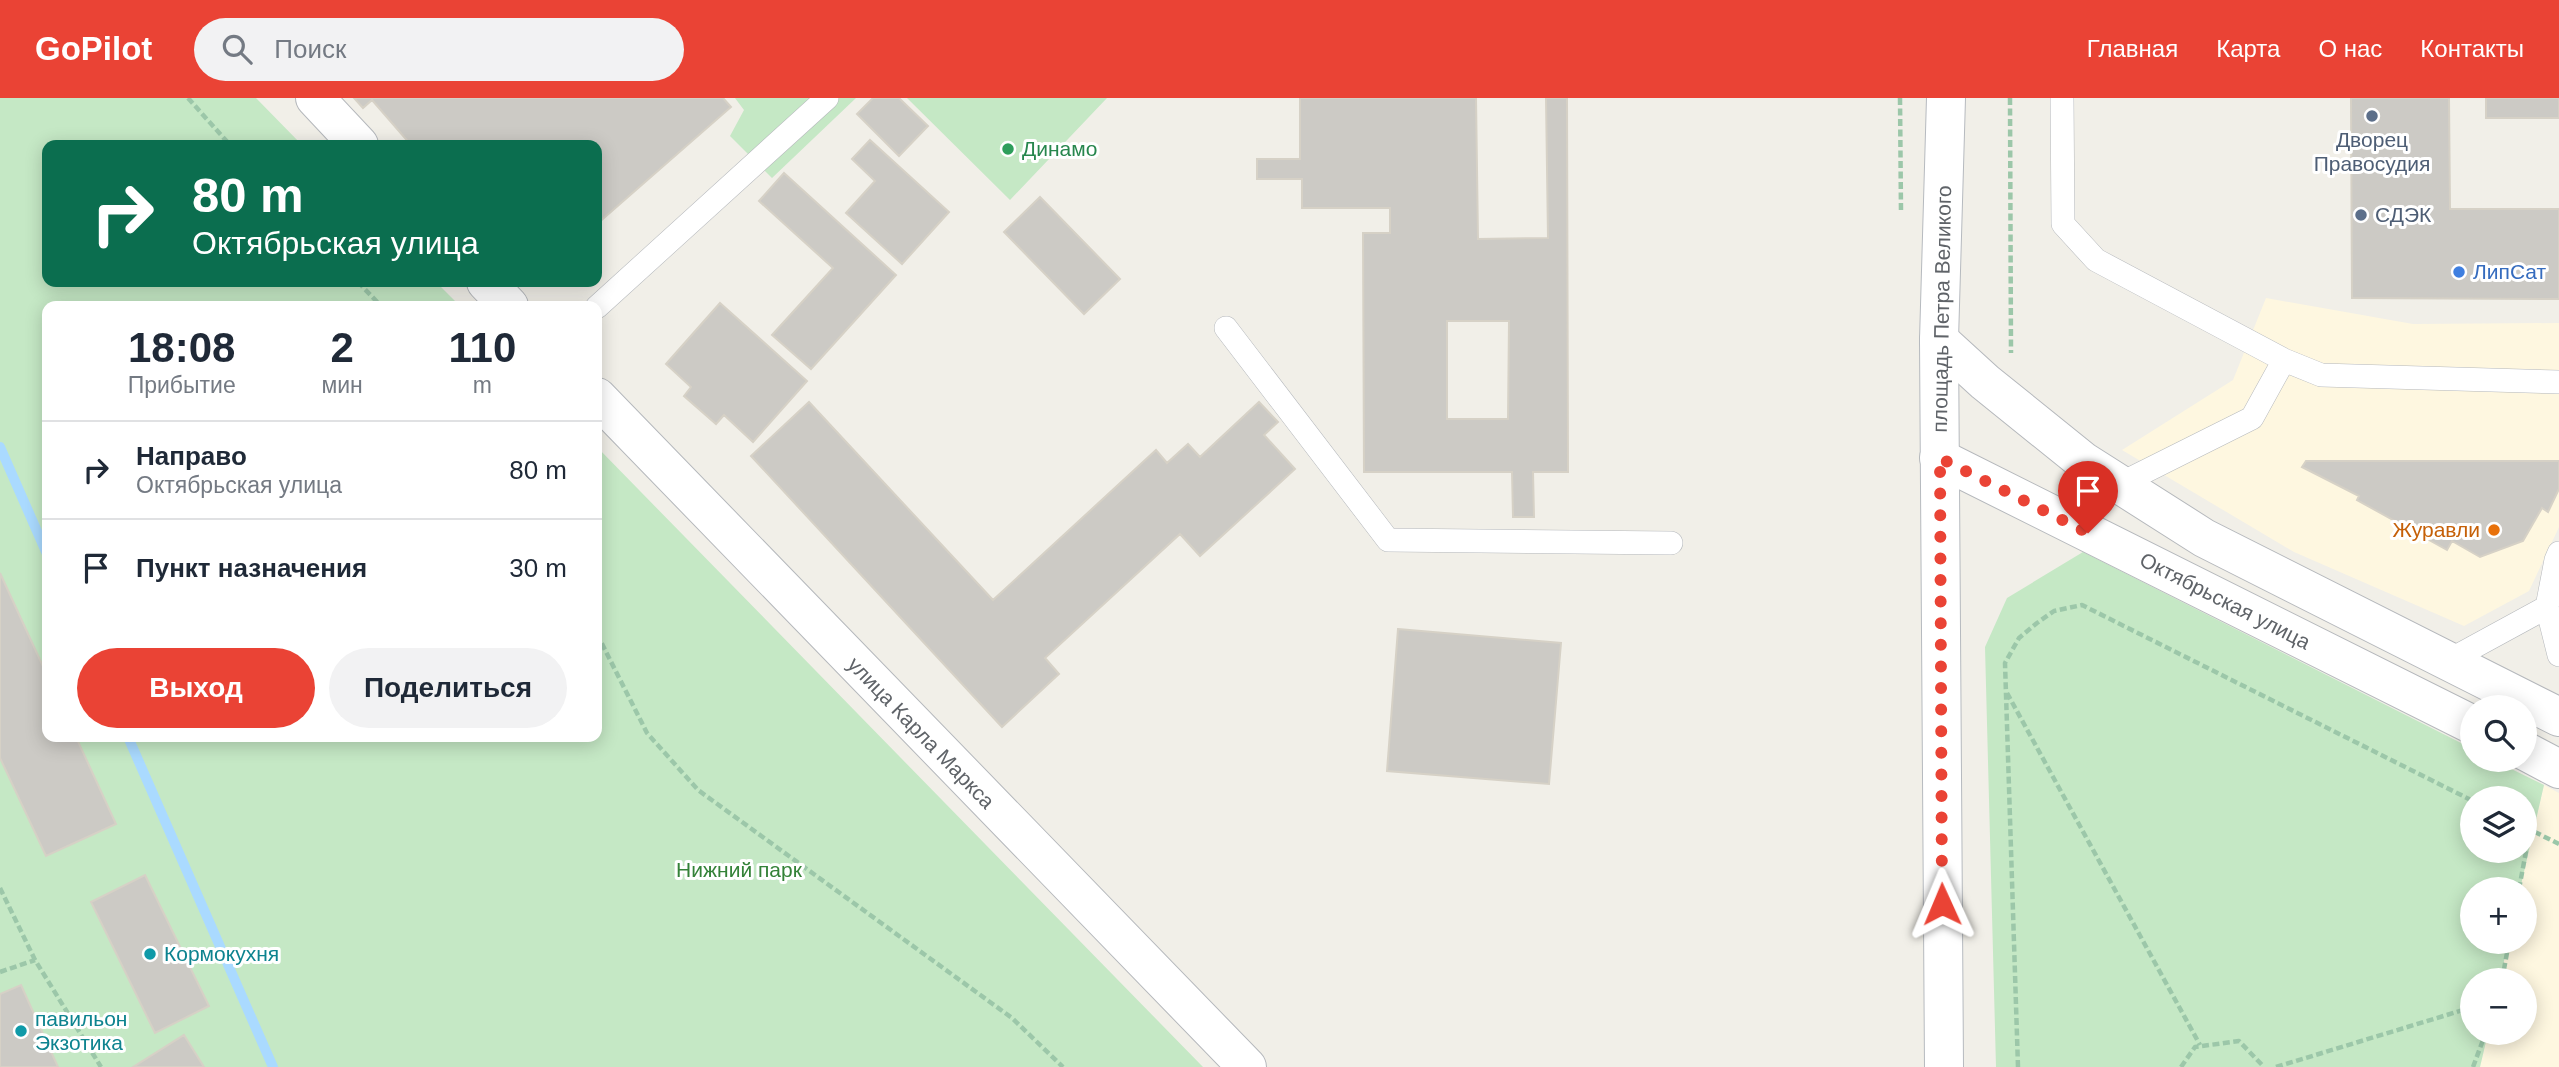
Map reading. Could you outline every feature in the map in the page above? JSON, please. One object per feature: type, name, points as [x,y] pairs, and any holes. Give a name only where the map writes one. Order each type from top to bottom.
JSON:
[{"type":"street","points":[[315,98],[354,140]]},
{"type":"street","name":"площадь Петра Великого","points":[[1944,1067],[1939,340],[1945,98]]},
{"type":"street","points":[[491,287],[504,301]]},
{"type":"street","points":[[1939,340],[2083,461],[2203,538],[2559,717]]},
{"type":"street","name":"улица Карла Маркса","points":[[602,402],[1247,1067]]},
{"type":"street","name":"Октябрьская улица","points":[[1940,458],[2460,718]]},
{"type":"street","points":[[2187,582],[2203,538]]},
{"type":"street","points":[[2537,757],[2559,769]]},
{"type":"lane","points":[[602,302],[827,98]]},
{"type":"lane","points":[[2062,98],[2063,224],[2096,260],[2284,360],[2321,375],[2559,382]]},
{"type":"lane","points":[[1226,328],[1388,540],[1671,543]]},
{"type":"lane","points":[[2119,484],[2252,418],[2284,360]]},
{"type":"lane","points":[[2558,558],[2547,607],[2559,655]]},
{"type":"lane","points":[[2448,661],[2547,607]]},
{"type":"path","points":[[188,98],[226,140]]},
{"type":"path","points":[[2010,98],[2011,403]]},
{"type":"path","points":[[363,287],[376,301]]},
{"type":"path","points":[[2018,1067],[2005,663],[2019,638],[2054,611],[2082,605],[2460,794]]},
{"type":"path","points":[[602,644],[647,733],[698,790],[1012,1018],[1063,1067]]},
{"type":"path","points":[[2005,690],[2200,1045]]},
{"type":"path","points":[[2537,833],[2559,844]]},
{"type":"path","points":[[0,888],[35,960],[102,1067]]},
{"type":"path","points":[[0,972],[35,960]]},
{"type":"path","points":[[2276,1067],[2460,1011]]},
{"type":"path","points":[[2181,1067],[2195,1046],[2238,1041],[2264,1067]]},
{"type":"path","points":[[2473,1067],[2481,1045]]},
{"type":"shaded area","points":[[2266,298],[2413,324],[2559,323],[2559,527],[2529,591],[2464,626],[2294,552],[2122,450],[2233,380]]},
{"type":"shaded area","points":[[2544,785],[2559,793],[2559,1067],[2480,1067],[2485,1045],[2537,1045],[2537,968],[2503,968],[2505,954],[2537,954],[2537,877],[2523,877],[2526,863],[2537,863],[2537,815]]},
{"type":"green space","name":"Нижний парк","points":[[0,98],[256,98],[297,140],[42,140],[42,287],[441,287],[455,301],[42,301],[42,742],[602,742],[602,452],[1203,1067],[0,1067]]},
{"type":"green space","points":[[735,98],[856,98],[772,178],[730,136],[744,110]]},
{"type":"green space","name":"Динамо","points":[[907,98],[1107,98],[1010,200]]},
{"type":"green space","points":[[2083,552],[2460,742],[2460,772],[2517,772],[2544,785],[2537,815],[2537,786],[2460,786],[2460,863],[2526,863],[2523,877],[2460,877],[2460,954],[2505,954],[2503,968],[2460,968],[2460,1045],[2485,1045],[2480,1067],[1996,1067],[1985,647],[2007,598]]},
{"type":"building","points":[[354,98],[723,98],[731,107],[602,220],[602,140],[407,140],[372,100],[363,108]]},
{"type":"building","points":[[873,98],[899,98],[928,126],[899,156],[857,114]]},
{"type":"building","points":[[1300,98],[1476,98],[1478,239],[1548,238],[1546,98],[1567,98],[1568,472],[1533,472],[1534,517],[1513,517],[1512,472],[1364,472],[1363,233],[1390,233],[1390,208],[1302,208],[1302,179],[1257,179],[1257,159],[1300,159]],"holes":[[[1447,321],[1509,321],[1508,419],[1447,419]]]},
{"type":"building","points":[[2351,98],[2449,98],[2450,209],[2559,209],[2559,299],[2352,298]]},
{"type":"building","points":[[2486,98],[2559,98],[2559,118],[2486,118]]},
{"type":"building","points":[[870,140],[949,212],[902,264],[846,213],[875,181],[852,159]]},
{"type":"building","points":[[784,173],[896,275],[811,369],[772,335],[833,268],[759,201]]},
{"type":"building","points":[[1040,197],[1120,279],[1084,314],[1004,232]]},
{"type":"building","points":[[720,303],[807,381],[753,442],[724,415],[716,424],[684,396],[691,387],[666,364]]},
{"type":"building","points":[[809,402],[993,600],[1156,450],[1167,463],[1188,444],[1200,457],[1259,402],[1278,422],[1264,435],[1295,469],[1200,556],[1180,534],[1045,658],[1059,674],[1002,727],[751,456]]},
{"type":"building","points":[[2306,461],[2559,461],[2559,489],[2548,512],[2542,508],[2523,541],[2480,557],[2452,541],[2447,550],[2357,500],[2359,496],[2302,467]]},
{"type":"building","points":[[0,573],[42,664],[42,742],[78,742],[116,824],[46,856],[0,758]]},
{"type":"building","points":[[1398,629],[1561,643],[1549,784],[1387,771]]},
{"type":"building","name":"Кормокухня","points":[[145,875],[209,1006],[155,1033],[91,902]]},
{"type":"building","name":"павильон Экзотика","points":[[21,985],[58,1067],[0,1067],[0,994]]},
{"type":"building","points":[[184,1035],[204,1067],[133,1067]]},
{"type":"waterway","points":[[0,447],[42,543]]},
{"type":"waterway","points":[[130,742],[273,1067]]},
{"type":"place","name":"Дворец Правосудия","points":[[2372,116]]},
{"type":"place","name":"Динамо","points":[[1008,149]]},
{"type":"place","name":"СДЭК","points":[[2361,215]]},
{"type":"place","name":"ЛипСат","points":[[2459,272]]},
{"type":"place","name":"Журавли","points":[[2494,530]]},
{"type":"place","name":"Кормокухня","points":[[150,954]]},
{"type":"place","name":"павильон Экзотика","points":[[21,1031]]},
{"type":"route","points":[[1942,904],[1940,458],[2088,533]]}]
